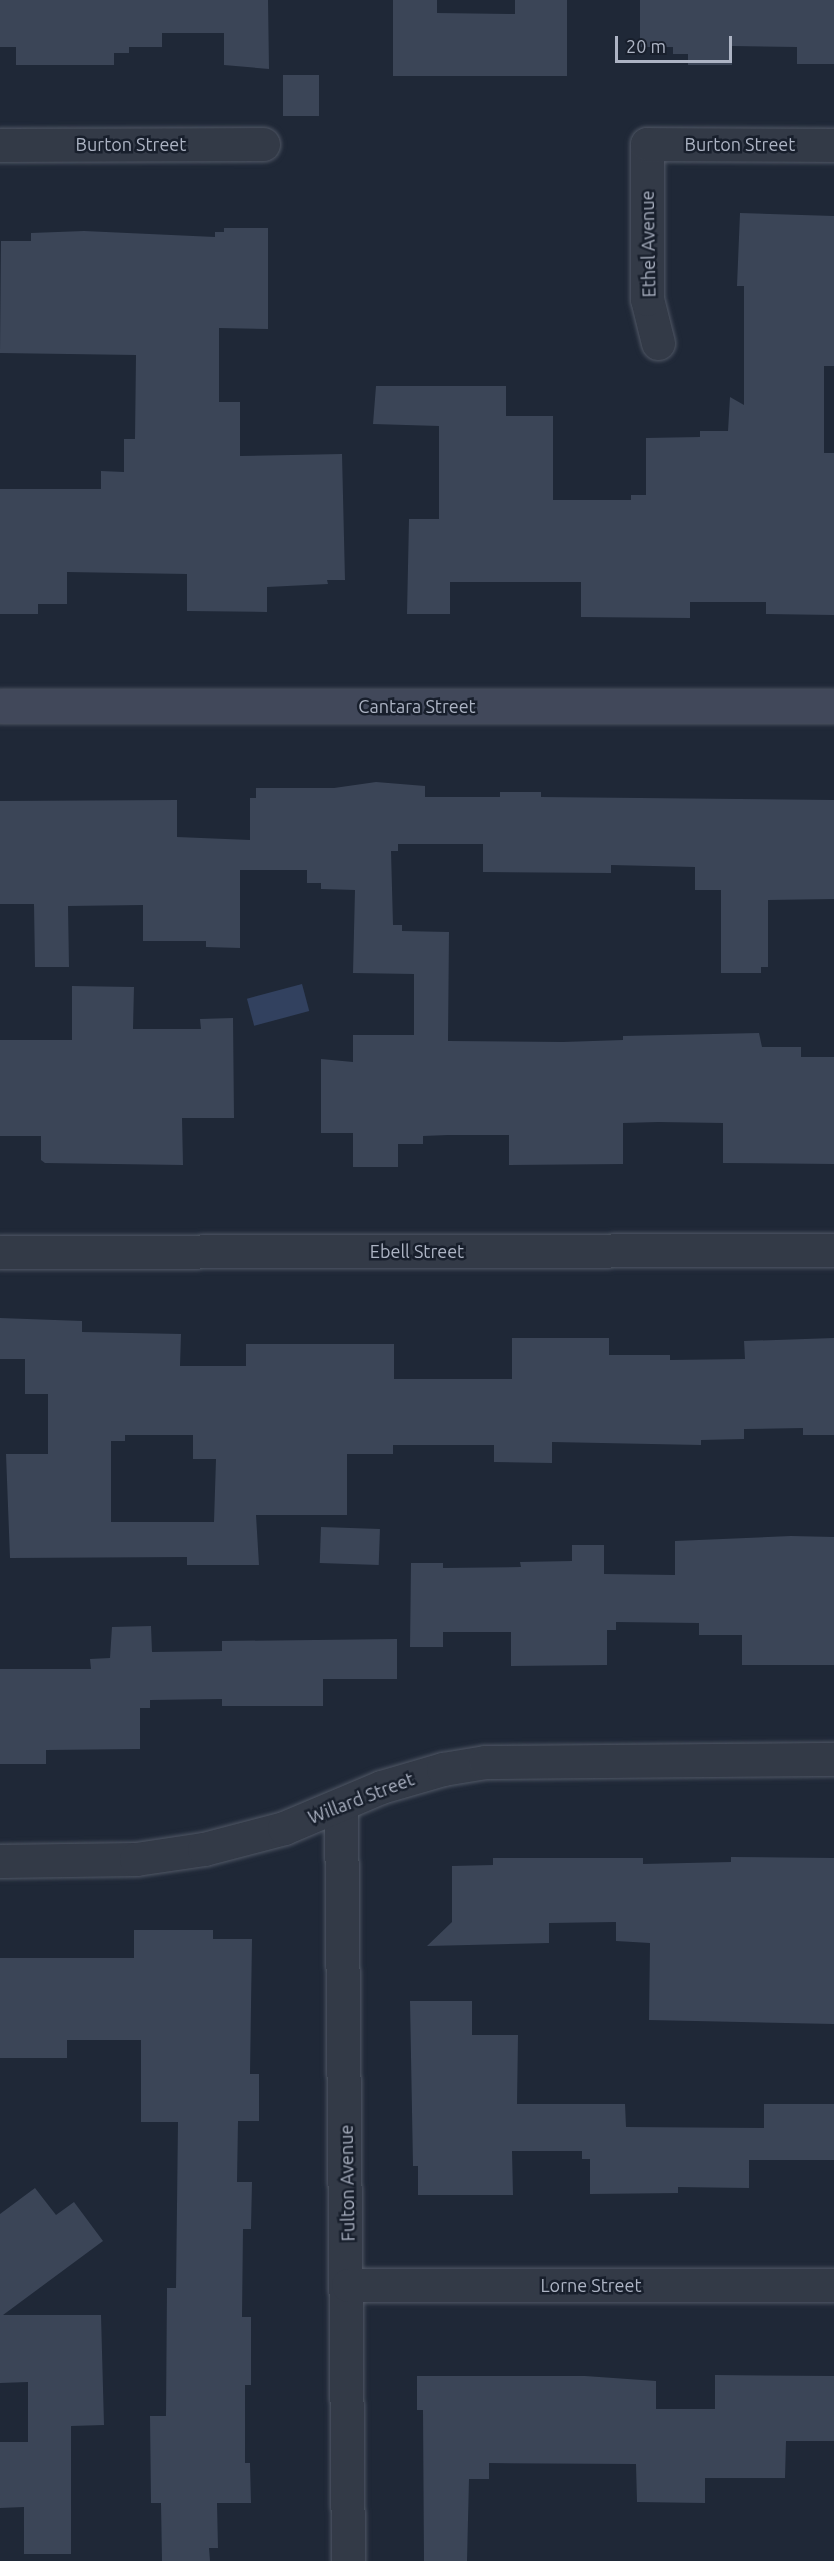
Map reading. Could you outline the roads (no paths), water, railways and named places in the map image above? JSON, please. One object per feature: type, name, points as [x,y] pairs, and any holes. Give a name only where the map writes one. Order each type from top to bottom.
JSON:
[{"type":"street","name":"Burton Street","points":[[0,145],[263,144]]},
{"type":"street","name":"Burton Street","points":[[647,144],[834,145]]},
{"type":"street","name":"Ethel Avenue","points":[[647,144],[647,299],[658,343]]},
{"type":"street","name":"Cantara Street","points":[[0,706],[834,706]]},
{"type":"street","name":"Ebell Street","points":[[0,1252],[834,1250]]},
{"type":"street","name":"Willard Street","points":[[0,1861],[136,1859],[204,1849],[284,1828],[381,1786],[443,1769],[485,1762],[834,1759]]},
{"type":"street","name":"Fulton Avenue","points":[[341,1805],[348,2285],[348,2561]]},
{"type":"street","name":"Lorne Street","points":[[348,2285],[834,2285]]},
{"type":"water","points":[[302,984],[309,1011],[254,1026],[247,999]]}]
